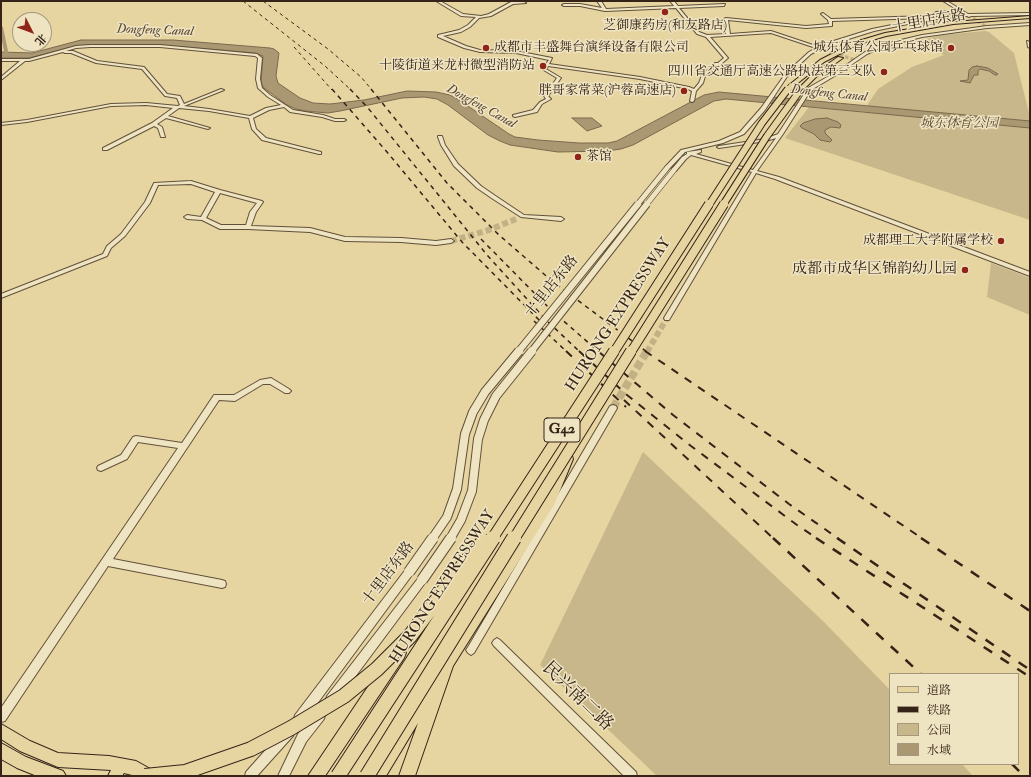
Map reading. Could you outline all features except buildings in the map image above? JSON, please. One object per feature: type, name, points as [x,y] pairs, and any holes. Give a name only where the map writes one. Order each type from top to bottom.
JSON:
[{"type":"highway","name":"HURONG EXPRESSWAY","points":[[367,776],[578,435],[797,89],[822,61],[857,44],[886,35],[954,23],[1030,17]]},
{"type":"highway","name":"HURONG EXPRESSWAY","points":[[338,776],[780,93],[797,89],[831,64],[855,51],[887,39],[940,28],[1030,20]]},
{"type":"highway","points":[[377,776],[447,662],[550,501],[578,435]]},
{"type":"highway","points":[[316,776],[410,636],[458,572],[513,506]]},
{"type":"highway","points":[[146,776],[192,770],[251,749],[291,728],[344,696],[376,669],[410,636]]},
{"type":"highway","points":[[407,776],[447,662]]},
{"type":"highway","points":[[1,751],[22,763],[58,776]]},
{"type":"main road","points":[[1,731],[25,746],[58,760],[109,763],[117,771],[136,768],[149,776]]},
{"type":"street","points":[[438,1],[462,15],[478,17],[490,15],[512,3],[524,3]]},
{"type":"street","points":[[599,1],[605,10]]},
{"type":"street","points":[[672,1],[698,33],[707,36],[770,32],[819,48]]},
{"type":"street","points":[[945,1],[973,18]]},
{"type":"street","points":[[564,5],[580,5],[605,10],[724,5]]},
{"type":"street","points":[[823,14],[830,20],[934,16],[936,13],[963,12]]},
{"type":"street","name":"十里店东路","points":[[250,776],[281,743],[409,572],[447,518],[457,489],[465,434],[473,412],[485,392],[667,168],[689,151],[733,138],[749,127],[763,109],[780,93],[787,74],[810,53],[819,48],[858,34],[927,19],[968,15],[1030,14]]},
{"type":"street","points":[[478,17],[469,26],[460,31],[439,36],[465,47],[480,51],[516,52],[551,59],[544,68],[559,78],[546,96],[549,99],[541,103],[535,111],[515,116]]},
{"type":"street","points":[[728,35],[726,19],[812,27],[831,25],[830,20]]},
{"type":"street","points":[[887,27],[917,24],[954,23]]},
{"type":"street","name":"十里店东路","points":[[667,318],[755,170],[794,114],[797,89],[809,89],[837,74],[866,53],[881,46],[922,36],[986,26],[1030,24]]},
{"type":"street","points":[[881,46],[902,38],[940,28]]},
{"type":"street","points":[[692,101],[694,91],[701,83],[703,76],[716,64],[726,58],[707,36]]},
{"type":"street","points":[[1030,43],[1028,42],[1030,47]]},
{"type":"street","points":[[1,60],[24,60],[83,46],[144,46],[256,55],[260,58],[258,79],[260,88],[284,106],[292,111],[323,116],[335,120],[344,120]]},
{"type":"street","points":[[56,53],[68,52],[96,62],[143,68],[166,95],[179,97],[182,105]]},
{"type":"street","points":[[810,53],[789,77],[797,89],[848,66]]},
{"type":"street","points":[[1,79],[24,60]]},
{"type":"street","points":[[547,65],[640,78],[689,88],[694,91]]},
{"type":"street","points":[[105,150],[154,124],[176,108],[222,90]]},
{"type":"street","points":[[1,124],[33,120],[111,105],[146,104],[209,110],[251,117],[268,109],[284,106]]},
{"type":"street","points":[[166,116],[208,128]]},
{"type":"street","points":[[251,117],[254,128],[264,139],[319,153]]},
{"type":"street","points":[[154,124],[160,127],[163,136]]},
{"type":"street","points":[[689,151],[766,140],[777,136],[782,132]]},
{"type":"street","points":[[440,137],[443,145],[456,165],[479,187],[494,198],[523,216],[561,219]]},
{"type":"street","points":[[689,151],[780,176],[1030,270]]},
{"type":"street","name":"十里店东路","points":[[283,776],[302,738],[422,580],[443,551],[461,520],[472,491],[478,440],[484,420],[496,396],[689,151]]},
{"type":"street","points":[[755,170],[1030,274]]},
{"type":"street","points":[[1,296],[104,255],[140,213],[148,202],[156,184],[190,182],[260,202],[253,212],[248,228]]},
{"type":"street","points":[[203,219],[218,191]]},
{"type":"street","points":[[516,219],[523,216]]},
{"type":"street","points":[[187,217],[203,219],[220,227],[310,230],[345,239],[401,240],[436,243],[450,241]]},
{"type":"street","points":[[1,717],[217,397],[235,398],[262,382],[271,381],[287,391]]},
{"type":"street","points":[[471,650],[613,408]]},
{"type":"street","points":[[101,468],[124,457],[136,439],[184,446]]},
{"type":"street","points":[[106,562],[222,584]]},
{"type":"street","name":"民兴南二路","points":[[497,643],[632,776]]},
{"type":"green space","name":"城东体育公园","points":[[985,31],[989,32],[1014,53],[1030,117],[1030,220],[785,138],[809,107],[868,113],[868,104],[878,89],[912,67],[944,55],[914,42],[942,35]]},
{"type":"green space","points":[[991,263],[1030,278],[1030,315],[987,297]]},
{"type":"green space","points":[[643,452],[823,621],[889,689],[889,765],[963,765],[973,776],[657,776],[540,665]]},
{"type":"water","points":[[81,40],[173,40],[270,48],[279,53],[276,76],[278,83],[300,98],[313,103],[330,104],[364,100],[407,91],[436,92],[450,95],[459,100],[515,137],[538,140],[579,143],[608,143],[617,141],[704,95],[719,92],[1030,121],[1030,128],[726,99],[714,101],[633,145],[621,149],[607,151],[558,152],[510,145],[500,141],[488,135],[448,105],[437,99],[424,97],[402,98],[328,113],[296,109],[287,105],[264,88],[261,83],[263,56],[255,53],[160,45],[89,45],[76,46],[29,58],[1,58],[1,52],[52,52],[52,48]]},
{"type":"water","points":[[977,66],[988,68],[998,74],[995,75],[989,71],[980,69],[978,71],[978,75],[974,75],[970,83],[960,81],[968,80],[969,70],[972,67]]},
{"type":"water","points":[[572,118],[592,118],[602,126],[587,131]]},
{"type":"water","points":[[827,118],[838,122],[841,125],[840,128],[831,127],[825,130],[825,133],[832,140],[830,142],[820,140],[814,134],[800,126],[803,123],[815,119]]},
{"type":"waterway","points":[[522,2],[527,1]]},
{"type":"waterway","points":[[1,27],[7,56]]},
{"type":"tunnel","points":[[973,18],[985,26]]},
{"type":"tunnel","points":[[819,48],[855,60]]},
{"type":"tunnel","points":[[451,241],[489,230],[516,219]]},
{"type":"tunnel","points":[[647,352],[667,318]]},
{"type":"tunnel","points":[[613,408],[647,351]]},
{"type":"railway","points":[[243,1],[325,66],[351,90]]},
{"type":"railway","points":[[263,1],[328,49],[361,77],[372,90]]},
{"type":"railway","points":[[294,47],[332,90]]},
{"type":"railway","points":[[332,89],[462,242],[541,322]]},
{"type":"railway","points":[[371,89],[447,183],[499,235],[552,281],[647,352]]},
{"type":"railway","points":[[351,90],[368,108],[487,255],[546,320],[580,352]]},
{"type":"railway","points":[[481,239],[551,310],[599,352]]},
{"type":"railway","points":[[534,321],[567,352]]},
{"type":"railway","points":[[566,351],[626,407]]},
{"type":"railway","points":[[579,351],[627,395],[691,446],[818,539]]},
{"type":"railway","points":[[598,351],[673,415],[789,504],[839,539]]},
{"type":"railway","points":[[645,351],[923,539]]},
{"type":"railway","points":[[624,400],[774,539]]},
{"type":"railway","points":[[773,538],[920,673]]},
{"type":"railway","points":[[816,538],[1030,677]]},
{"type":"railway","points":[[837,538],[1030,670]]},
{"type":"railway","points":[[921,538],[1030,611]]},
{"type":"railway","points":[[1013,765],[1024,776]]},
{"type":"place","name":"芝御康药房(和友路店)","points":[[665,12]]},
{"type":"place","name":"成都市丰盛舞台演绎设备有限公司","points":[[486,48]]},
{"type":"place","name":"城东体育公园乒乓球馆","points":[[951,48]]},
{"type":"place","name":"十陵街道来龙村微型消防站","points":[[543,66]]},
{"type":"place","name":"四川省交通厅高速公路执法第三支队","points":[[884,72]]},
{"type":"place","name":"胖哥家常菜(沪蓉高速店)","points":[[684,91]]},
{"type":"place","name":"茶馆","points":[[578,157]]},
{"type":"place","name":"成都理工大学附属学校","points":[[1001,241]]},
{"type":"place","name":"成都市成华区锦韵幼儿园","points":[[965,270]]},
{"type":"water label","name":"Dongfeng Canal","points":[[155,31]]},
{"type":"water label","name":"Dongfeng Canal","points":[[829,94]]},
{"type":"water label","name":"Dongfeng Canal","points":[[481,107]]}]
